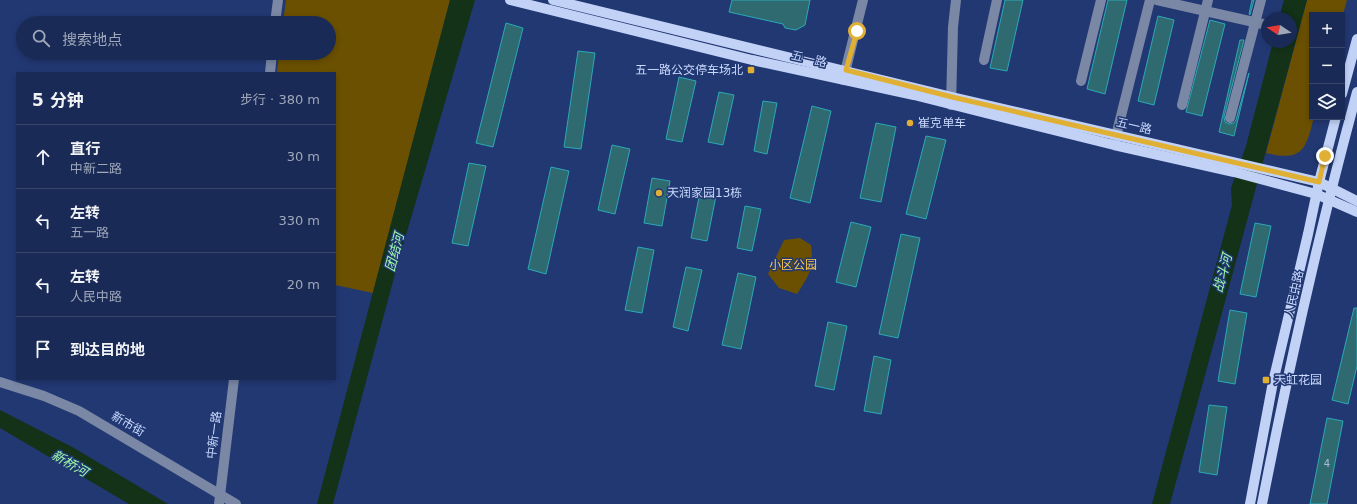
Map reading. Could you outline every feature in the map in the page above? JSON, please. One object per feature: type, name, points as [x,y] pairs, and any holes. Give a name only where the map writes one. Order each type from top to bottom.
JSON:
[{"type":"main road","name":"五一路","points":[[510,0],[673,41],[965,100],[1236,167],[1261,174],[1316,194],[1330,193],[1357,201]]},
{"type":"main road","name":"五一路","points":[[553,0],[845,75],[951,105],[1114,145],[1236,167]]},
{"type":"main road","points":[[1345,84],[1357,39]]},
{"type":"main road","name":"人民中路","points":[[1262,504],[1285,385],[1330,193],[1357,92]]},
{"type":"main road","name":"人民中路","points":[[1250,504],[1273,382],[1316,194],[1335,120]]},
{"type":"main road","name":"五一路","points":[[1261,174],[1319,182],[1330,193],[1357,212]]},
{"type":"street","points":[[276,16],[278,0]]},
{"type":"street","points":[[845,75],[863,0]]},
{"type":"street","points":[[951,105],[953,27],[956,0]]},
{"type":"street","points":[[984,60],[997,0]]},
{"type":"street","points":[[1081,81],[1101,0]]},
{"type":"street","points":[[1114,145],[1150,0]]},
{"type":"street","points":[[1157,0],[1261,24]]},
{"type":"street","points":[[1182,105],[1208,0]]},
{"type":"street","points":[[1230,118],[1261,0]]},
{"type":"street","points":[[270,72],[271,60]]},
{"type":"street","name":"中新一路","points":[[220,499],[234,380]]},
{"type":"street","name":"新市街","points":[[0,382],[44,396],[79,411],[220,499],[236,504]]},
{"type":"green space","points":[[286,0],[450,0],[373,293],[336,285],[336,72],[277,72],[278,60],[336,60],[336,16],[284,16]]},
{"type":"green space","points":[[1307,0],[1347,0],[1344,12],[1309,12],[1309,120],[1313,120],[1305,145],[1295,154],[1288,156],[1266,153],[1294,48],[1297,48],[1297,37]]},
{"type":"green space","name":"小区公园","points":[[800,238],[811,245],[812,260],[810,271],[797,294],[779,288],[768,274],[784,240]]},
{"type":"water","name":"团结河","points":[[450,0],[475,0],[399,259],[333,504],[317,504]]},
{"type":"water","points":[[1284,0],[1307,0],[1297,37],[1297,12],[1281,12]]},
{"type":"water","name":"战斗河","points":[[1271,48],[1294,48],[1170,504],[1152,504],[1232,205],[1231,188],[1246,146]]},
{"type":"water","name":"新桥河","points":[[0,410],[74,448],[168,504],[129,504],[0,428]]},
{"type":"building","points":[[732,0],[810,0],[805,25],[796,30],[785,28],[783,24],[729,12]]},
{"type":"building","points":[[1005,0],[1023,0],[1007,71],[990,68]]},
{"type":"building","points":[[1108,0],[1127,0],[1105,94],[1087,89]]},
{"type":"building","points":[[1252,0],[1254,0],[1250,15],[1249,14]]},
{"type":"building","points":[[1158,16],[1174,20],[1154,105],[1138,101]]},
{"type":"building","points":[[1210,20],[1225,24],[1202,116],[1186,112]]},
{"type":"building","points":[[506,23],[523,28],[493,147],[476,143]]},
{"type":"building","points":[[1240,40],[1244,40],[1224,117],[1225,122],[1229,124],[1234,123],[1236,120],[1249,73],[1234,136],[1219,132]]},
{"type":"building","points":[[578,51],[595,53],[581,149],[564,147]]},
{"type":"building","points":[[679,77],[696,81],[682,142],[666,139]]},
{"type":"building","points":[[719,92],[734,95],[723,145],[708,142]]},
{"type":"building","points":[[763,101],[777,103],[767,154],[754,151]]},
{"type":"building","points":[[812,106],[831,111],[810,203],[790,198]]},
{"type":"building","points":[[876,123],[896,127],[881,202],[860,198]]},
{"type":"building","points":[[926,136],[946,140],[926,219],[906,214]]},
{"type":"building","points":[[612,145],[630,149],[615,214],[598,210]]},
{"type":"building","points":[[469,163],[486,166],[468,246],[452,243]]},
{"type":"building","points":[[551,167],[569,171],[546,274],[528,269]]},
{"type":"building","name":"天润家园13栋","points":[[652,178],[670,181],[662,226],[644,223]]},
{"type":"building","points":[[700,192],[716,196],[707,241],[691,238]]},
{"type":"building","points":[[745,206],[761,209],[752,251],[737,248]]},
{"type":"building","points":[[851,222],[871,227],[856,287],[836,282]]},
{"type":"building","points":[[1255,223],[1271,226],[1256,297],[1240,294]]},
{"type":"building","points":[[901,234],[920,238],[898,338],[879,334]]},
{"type":"building","points":[[638,247],[654,250],[642,313],[625,310]]},
{"type":"building","points":[[686,267],[702,270],[688,331],[673,327]]},
{"type":"building","points":[[738,273],[756,277],[741,349],[722,345]]},
{"type":"building","points":[[1354,308],[1357,308],[1357,366],[1348,404],[1332,400]]},
{"type":"building","points":[[1230,310],[1247,313],[1235,384],[1218,381]]},
{"type":"building","points":[[828,322],[847,326],[834,390],[815,386]]},
{"type":"building","points":[[874,356],[891,360],[881,414],[864,411]]},
{"type":"building","points":[[1209,405],[1227,407],[1217,475],[1199,472]]},
{"type":"building","points":[[1327,418],[1343,421],[1327,504],[1310,504]]},
{"type":"place","name":"五一路公交停车场北","points":[[751,70]]},
{"type":"place","name":"崔克单车","points":[[910,123]]},
{"type":"place","name":"天润家园13栋","points":[[659,193]]},
{"type":"place","name":"天虹花园","points":[[1266,380]]},
{"type":"route","points":[[857,31],[846,70],[952,97],[1319,182],[1325,156]]}]
